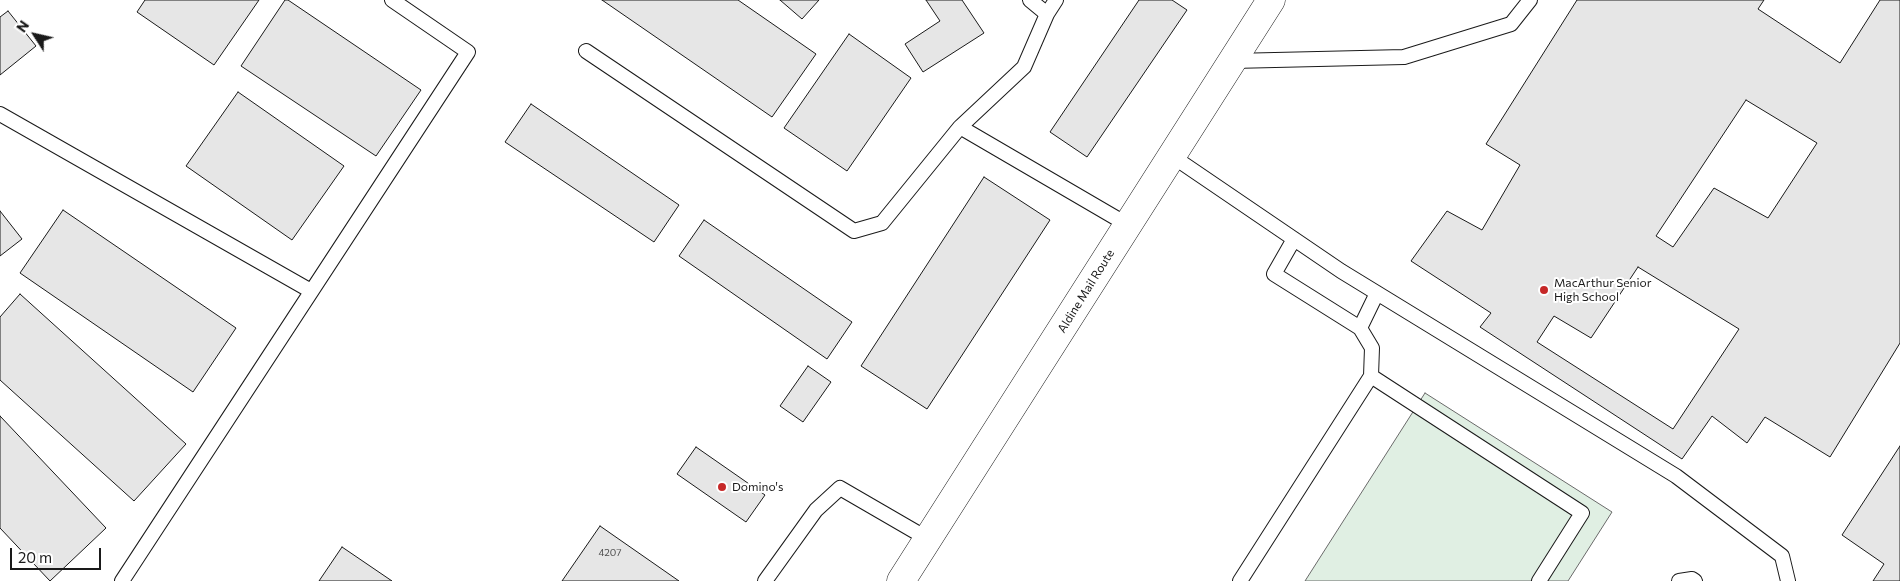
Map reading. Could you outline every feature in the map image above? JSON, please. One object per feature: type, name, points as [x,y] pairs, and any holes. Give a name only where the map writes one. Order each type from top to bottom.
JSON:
[{"type":"main road","name":"Aldine Mail Route","points":[[901,581],[1271,0]]},
{"type":"lane","points":[[122,581],[468,52],[392,0]]},
{"type":"lane","points":[[1030,0],[1047,14]]},
{"type":"lane","points":[[586,51],[854,231],[882,223],[960,127],[1024,67],[1047,14],[1056,0]]},
{"type":"lane","points":[[1232,61],[1404,57],[1512,24],[1530,0]]},
{"type":"lane","points":[[0,114],[311,291]]},
{"type":"lane","points":[[960,127],[1128,226]]},
{"type":"lane","points":[[1172,156],[1341,271],[1676,476],[1782,556],[1788,581]]},
{"type":"lane","points":[[1240,581],[1371,376],[1372,348],[1360,328],[1274,274],[1294,239]]},
{"type":"lane","points":[[1360,328],[1377,293]]},
{"type":"lane","points":[[1371,376],[1582,513],[1539,581]]},
{"type":"lane","points":[[765,581],[816,510],[840,488],[928,539]]},
{"type":"lane","points":[[1679,581],[1692,579],[1695,581]]},
{"type":"green space","points":[[1425,393],[1612,512],[1568,581],[1305,581]]},
{"type":"building","points":[[145,0],[259,0],[214,65],[137,12]]},
{"type":"building","points":[[285,0],[288,0],[421,90],[376,156],[241,66]]},
{"type":"building","points":[[602,0],[738,0],[816,54],[772,117]]},
{"type":"building","points":[[780,0],[819,0],[802,19]]},
{"type":"building","points":[[926,0],[962,0],[984,33],[923,72],[905,44],[940,21]]},
{"type":"building","points":[[1139,0],[1172,0],[1187,10],[1087,157],[1050,132]]},
{"type":"building","points":[[1577,0],[1764,0],[1758,9],[1840,63],[1880,0],[1900,0],[1900,343],[1830,457],[1765,417],[1747,443],[1712,416],[1682,459],[1480,327],[1491,313],[1411,261],[1447,211],[1482,230],[1520,165],[1486,144]],"holes":[[[1746,100],[1817,143],[1768,218],[1714,188],[1673,247],[1656,236]],[[1638,267],[1739,329],[1673,429],[1537,342],[1554,316],[1591,338]]]},
{"type":"building","points":[[8,11],[36,46],[0,75],[0,17]]},
{"type":"building","points":[[849,34],[911,78],[847,171],[784,128]]},
{"type":"building","points":[[238,92],[344,166],[292,240],[186,166]]},
{"type":"building","points":[[531,104],[679,205],[654,242],[505,142]]},
{"type":"building","points":[[984,177],[1050,220],[927,409],[861,366]]},
{"type":"building","points":[[63,210],[236,328],[193,392],[20,273]]},
{"type":"building","points":[[0,211],[22,239],[0,256]]},
{"type":"building","points":[[704,220],[852,322],[827,359],[679,256]]},
{"type":"building","points":[[20,294],[186,444],[134,501],[0,380],[0,317]]},
{"type":"building","points":[[808,366],[831,382],[803,422],[780,406]]},
{"type":"building","points":[[0,416],[106,528],[50,581],[0,528]]},
{"type":"building","points":[[1900,446],[1900,581],[1873,581],[1884,564],[1842,535]]},
{"type":"building","points":[[696,447],[765,495],[746,522],[677,474]]},
{"type":"building","points":[[600,526],[679,581],[562,581]]},
{"type":"building","points":[[342,547],[392,581],[319,581]]},
{"type":"place","name":"MacArthur Senior High School","points":[[1544,290]]},
{"type":"place","name":"Domino's","points":[[722,487]]}]
